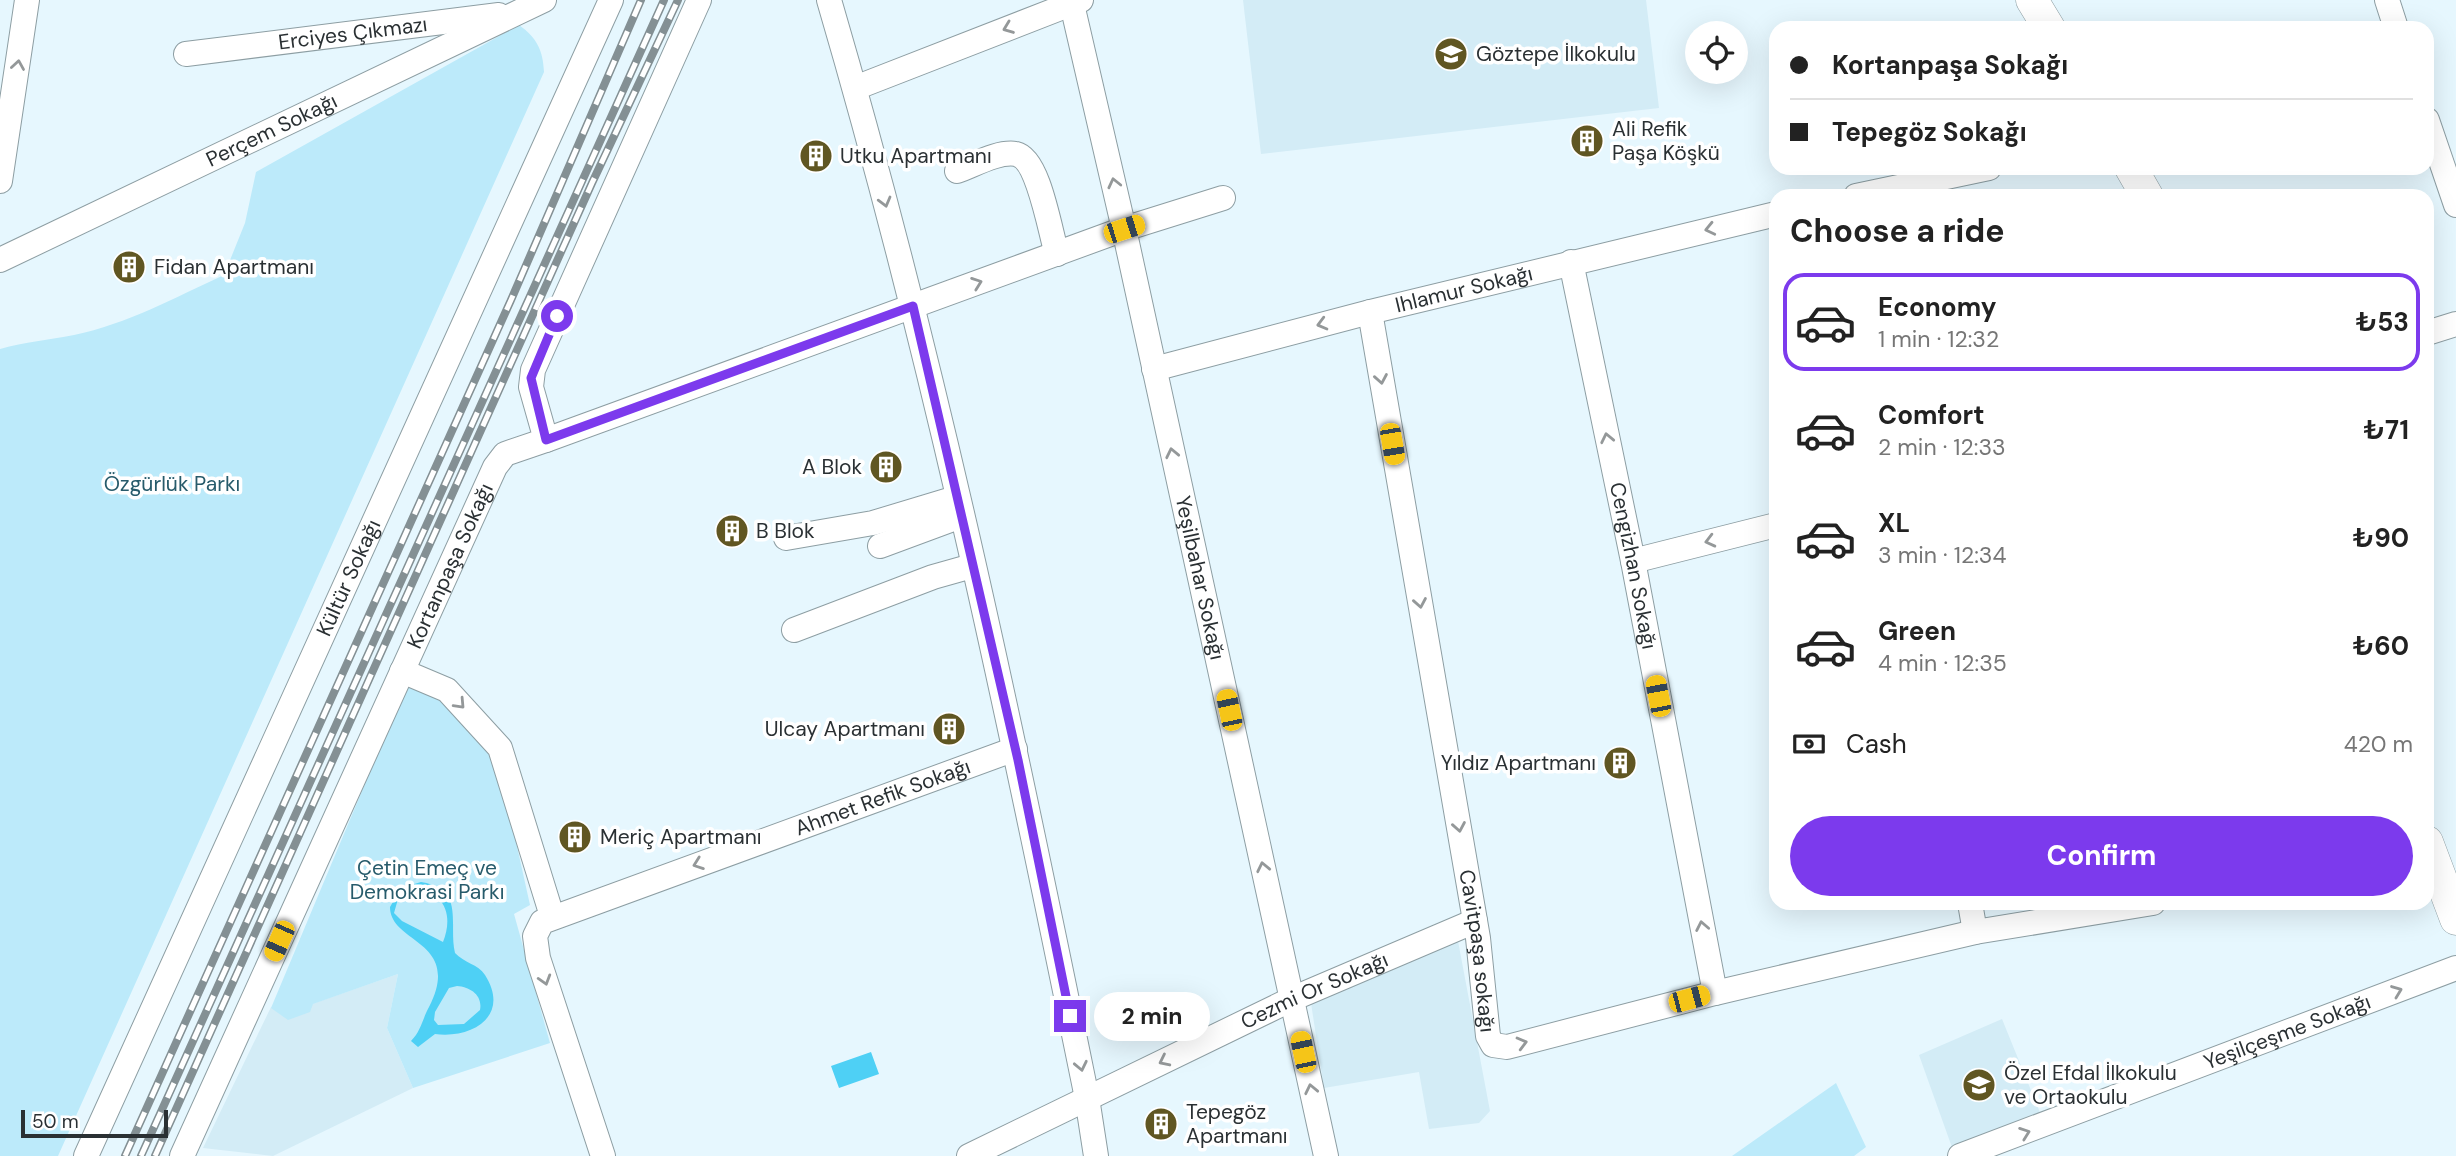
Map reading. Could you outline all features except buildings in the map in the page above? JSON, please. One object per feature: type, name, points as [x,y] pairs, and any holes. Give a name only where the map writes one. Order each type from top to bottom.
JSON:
[{"type":"main road","points":[[2032,0],[2045,21]]},
{"type":"main road","points":[[2434,862],[2456,919]]},
{"type":"street","points":[[0,180],[27,0]]},
{"type":"street","name":"Perçem Sokağı","points":[[0,260],[544,0]]},
{"type":"street","name":"Kültür Sokağı","points":[[86,1156],[611,0]]},
{"type":"street","points":[[546,440],[531,387],[533,370],[699,0]]},
{"type":"street","points":[[829,0],[913,306],[1016,749],[1087,1098],[1096,1156]]},
{"type":"street","points":[[2387,0],[2394,21]]},
{"type":"street","points":[[855,88],[1075,1]]},
{"type":"street","name":"Yeşilbahar Sokağı","points":[[1075,1],[1326,1156]]},
{"type":"street","name":"Erciyes Çıkmazı","points":[[186,54],[520,12]]},
{"type":"street","points":[[2434,141],[2456,205]]},
{"type":"street","points":[[957,171],[1003,155],[1016,155],[1027,159],[1034,172],[1056,254]]},
{"type":"street","points":[[1890,189],[1956,175]]},
{"type":"street","name":"Kortanpaşa Sokağı","points":[[182,1156],[498,461],[509,452],[1124,229],[1223,198]]},
{"type":"street","name":"Ihlamur Sokağı","points":[[1154,369],[1370,312],[1769,216]]},
{"type":"street","name":"Cengizhan Sokağı","points":[[1571,262],[1633,561],[1715,993]]},
{"type":"street","name":"Cavitpaşa sokağı","points":[[1370,312],[1475,921],[1488,1036],[1498,1048],[1715,993],[1975,932],[2110,910]]},
{"type":"street","points":[[2434,331],[2456,324]]},
{"type":"street","points":[[786,538],[958,507]]},
{"type":"street","points":[[880,546],[958,507]]},
{"type":"street","points":[[1633,561],[1769,527]]},
{"type":"street","points":[[794,630],[933,577],[972,566]]},
{"type":"street","points":[[402,671],[447,690],[500,748],[552,916],[537,930],[536,950],[603,1156]]},
{"type":"street","name":"Ahmet Refik Sokağı","points":[[552,916],[1016,749]]},
{"type":"street","points":[[1971,910],[1975,932]]},
{"type":"street","name":"Cezmi Or Sokağı","points":[[969,1156],[1292,999],[1475,921]]},
{"type":"street","name":"Yeşilçeşme Sokağı","points":[[1960,1156],[2456,968]]},
{"type":"shaded area","name":"Göztepe İlkokulu","points":[[1243,0],[1646,0],[1659,108],[1261,154]]},
{"type":"shaded area","points":[[1458,941],[1490,1111],[1479,1123],[1429,1129],[1419,1072],[1324,1088],[1311,1003]]},
{"type":"shaded area","points":[[398,974],[387,1028],[413,1088],[273,1156],[203,1148],[271,1007],[288,1019],[312,1004]]},
{"type":"shaded area","name":"Özel Efdal İlkokulu ve Ortaokulu","points":[[2002,1019],[2041,1115],[1954,1153],[1919,1055]]},
{"type":"green space","name":"Özgürlük Parkı","points":[[519,25],[538,45],[544,72],[58,1156],[0,1156],[0,349],[74,335],[113,324],[224,275],[245,223],[256,172]]},
{"type":"green space","name":"Çetin Emeç ve Demokrasi Parkı","points":[[434,685],[497,756],[530,905],[514,914],[550,1043],[413,1088],[387,1028],[398,974],[313,1004],[310,1012],[288,1020],[271,1008],[406,686]]},
{"type":"green space","points":[[1836,1083],[1866,1147],[1854,1156],[1732,1156]]},
{"type":"water","points":[[421,882],[444,892],[452,909],[455,953],[479,968],[492,990],[493,1002],[484,1022],[462,1033],[435,1034],[418,1047],[411,1041],[419,1029],[437,985],[437,968],[432,956],[393,919],[390,907],[401,888]],"holes":[[[422,893],[438,898],[445,908],[447,925],[443,942],[402,921],[394,913],[398,899]],[[457,986],[475,993],[480,1000],[480,1010],[464,1024],[438,1025],[434,1020],[435,1012],[449,988]]]},
{"type":"water","points":[[871,1052],[879,1074],[839,1088],[831,1066]]},
{"type":"railway","points":[[125,1156],[511,300],[641,0]]},
{"type":"railway","points":[[141,1156],[664,0]]},
{"type":"railway","points":[[155,1156],[592,183],[678,0]]},
{"type":"place","name":"Göztepe İlkokulu","points":[[1451,54]]},
{"type":"place","name":"Ali Refik Paşa Köşkü","points":[[1587,141]]},
{"type":"place","name":"Utku Apartmanı","points":[[816,156]]},
{"type":"place","name":"Fidan Apartmanı","points":[[129,267]]},
{"type":"place","name":"A Blok","points":[[886,467]]},
{"type":"place","name":"B Blok","points":[[732,531]]},
{"type":"place","name":"Ulcay Apartmanı","points":[[949,729]]},
{"type":"place","name":"Yıldız Apartmanı","points":[[1620,763]]},
{"type":"place","name":"Meriç Apartmanı","points":[[575,837]]},
{"type":"place","name":"Özel Efdal İlkokulu ve Ortaokulu","points":[[1979,1085]]},
{"type":"place","name":"Tepegöz Apartmanı","points":[[1161,1124]]},
{"type":"route","points":[[557,316],[531,378],[546,440],[913,306],[1018,760],[1070,1016]]}]
